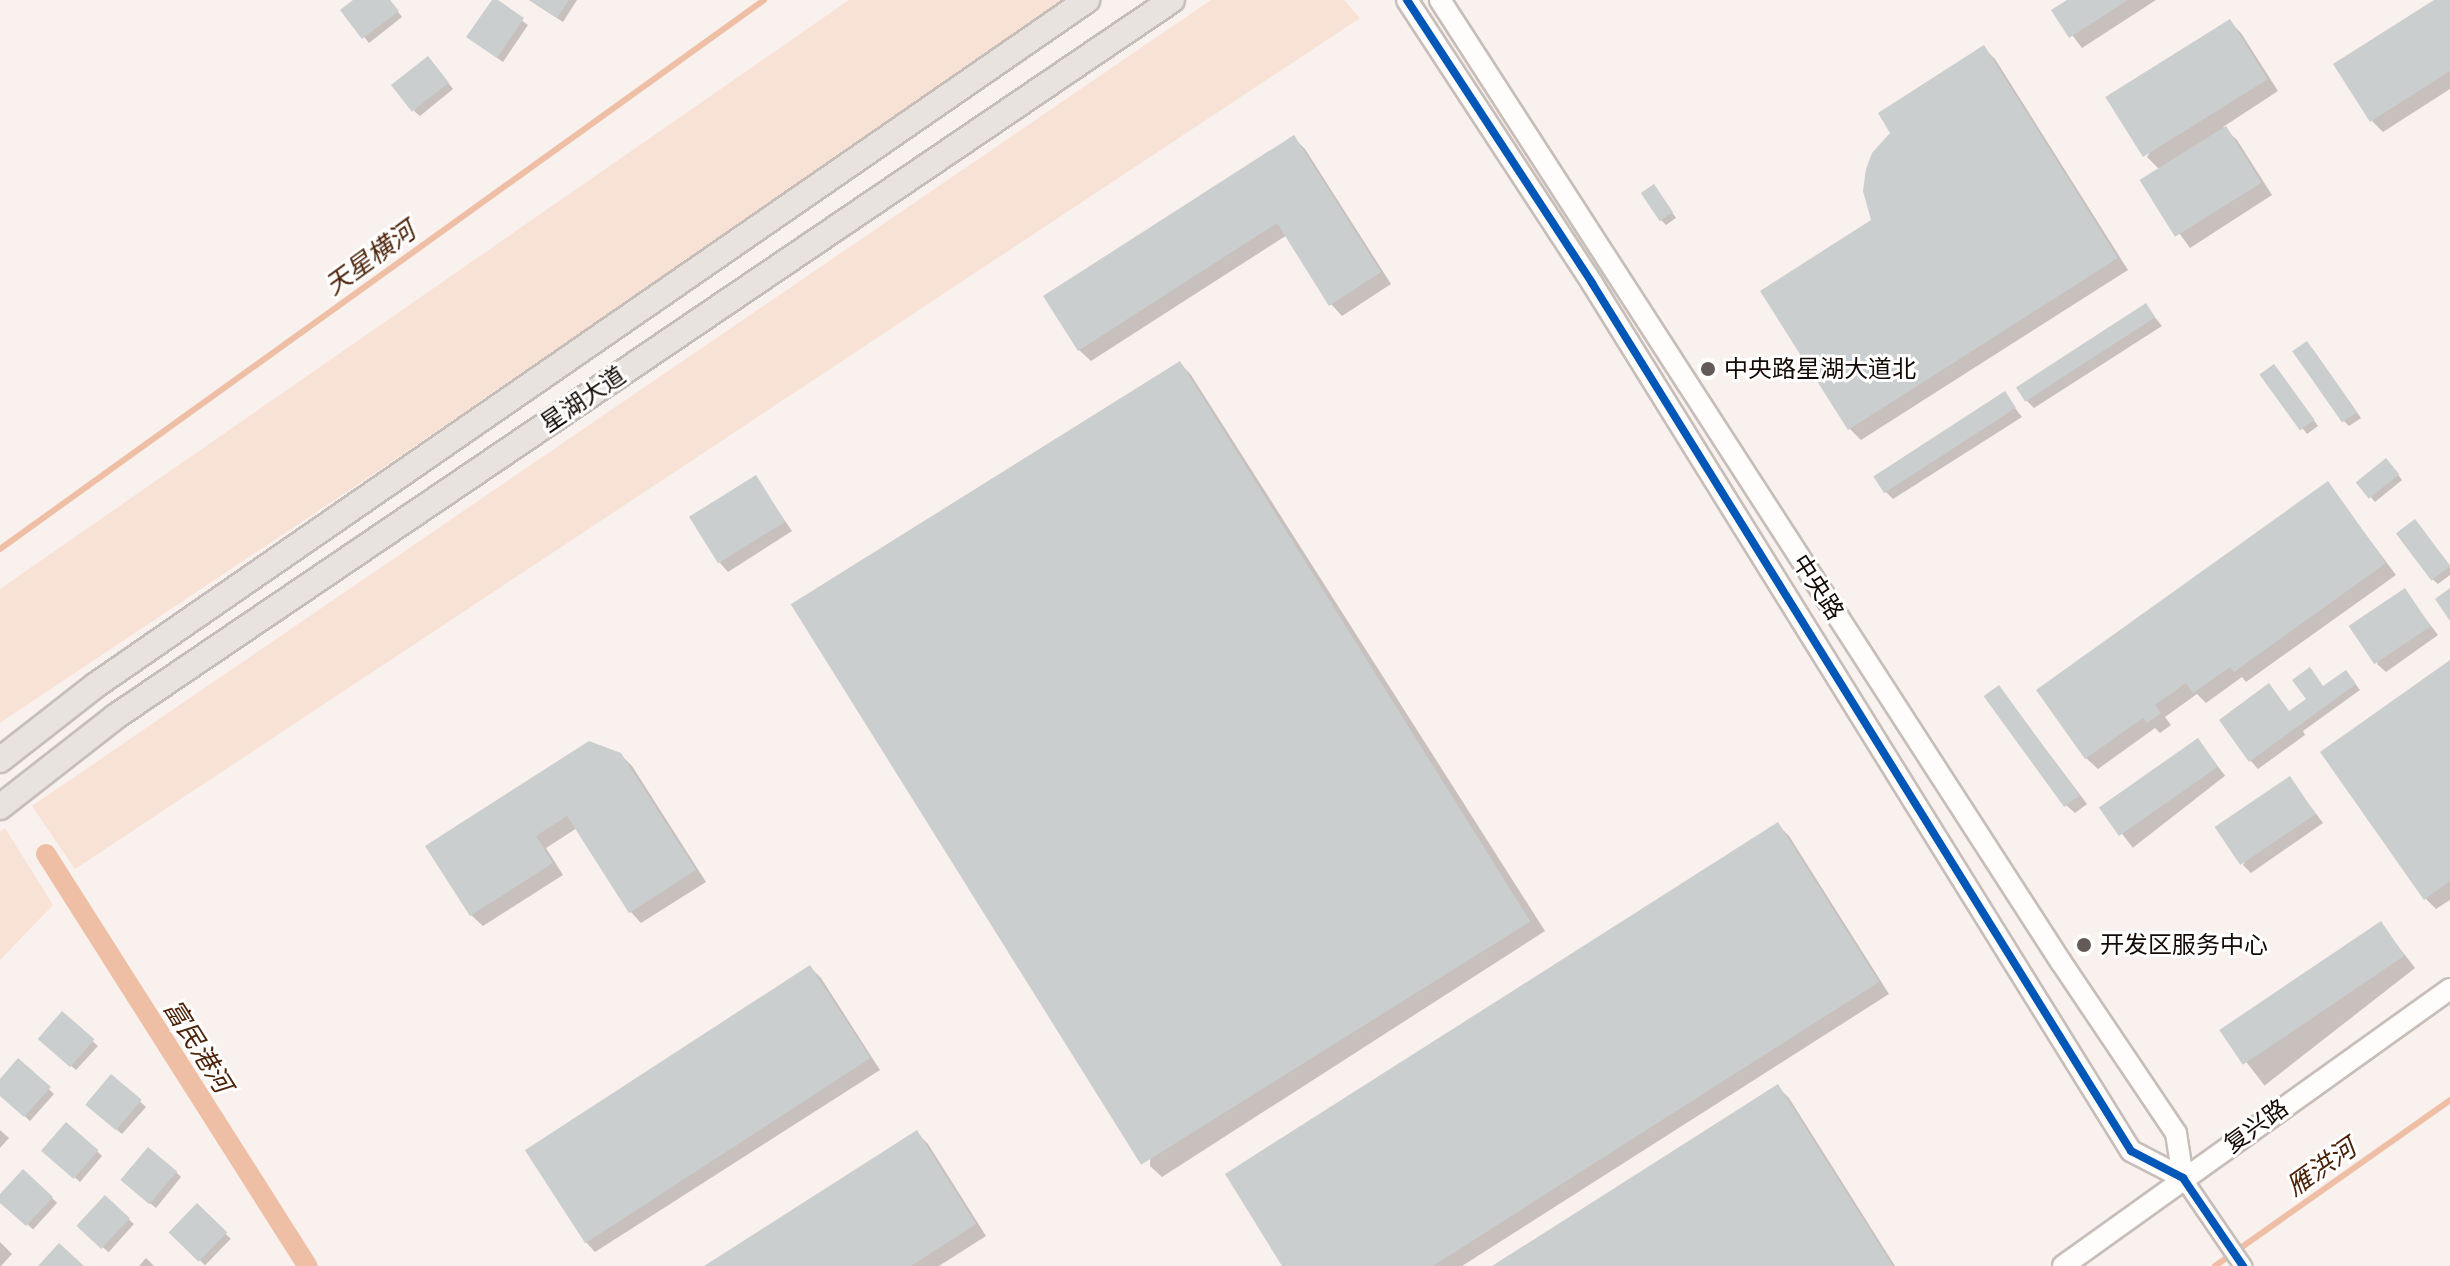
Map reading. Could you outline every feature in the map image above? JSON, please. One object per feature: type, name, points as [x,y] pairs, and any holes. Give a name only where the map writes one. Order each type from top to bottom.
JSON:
[{"type":"main road","name":"星湖大道","points":[[0,760],[96,685],[1087,0]]},
{"type":"main road","name":"星湖大道","points":[[0,807],[115,717],[1172,0]]},
{"type":"street","points":[[1407,0],[1592,283],[2131,1151],[2183,1178],[2243,1266]]},
{"type":"street","name":"中央路","points":[[1440,0],[2061,962],[2176,1133],[2183,1178]]},
{"type":"street","name":"复兴路","points":[[2063,1266],[2450,989]]},
{"type":"shaded area","points":[[849,0],[1066,0],[387,465],[0,723],[0,589]]},
{"type":"shaded area","points":[[1211,0],[1344,0],[1360,18],[75,869],[32,806]]},
{"type":"shaded area","points":[[5,828],[53,905],[0,960],[0,832]]},
{"type":"building","points":[[353,0],[390,0],[399,11],[362,39],[340,10]]},
{"type":"building","points":[[492,0],[498,0],[524,18],[497,58],[466,37]]},
{"type":"building","points":[[529,0],[569,0],[557,18]]},
{"type":"building","points":[[2067,0],[2128,0],[2069,38],[2051,10]]},
{"type":"building","points":[[2434,0],[2450,0],[2450,71],[2370,122],[2333,64]]},
{"type":"building","points":[[2230,19],[2268,79],[2143,157],[2105,97]]},
{"type":"building","points":[[1984,45],[2118,258],[1848,430],[1760,291],[1871,220],[1863,191],[1866,169],[1872,153],[1890,133],[1878,113]]},
{"type":"building","points":[[428,56],[449,83],[412,112],[391,85]]},
{"type":"building","points":[[2226,126],[2262,183],[2175,237],[2139,180]]},
{"type":"building","points":[[1294,135],[1381,272],[1329,306],[1277,223],[1078,351],[1043,296]]},
{"type":"building","points":[[1654,184],[1673,212],[1660,221],[1641,193]]},
{"type":"building","points":[[2146,303],[2155,317],[2025,402],[2016,387]]},
{"type":"building","points":[[2307,341],[2357,412],[2342,423],[2292,351]]},
{"type":"building","points":[[1180,361],[1530,922],[1141,1165],[791,604]]},
{"type":"building","points":[[2274,364],[2315,420],[2300,430],[2259,375]]},
{"type":"building","points":[[2005,391],[2016,408],[1884,493],[1873,477]]},
{"type":"building","points":[[2386,458],[2399,474],[2369,499],[2356,483]]},
{"type":"building","points":[[756,475],[785,522],[718,564],[689,517]]},
{"type":"building","points":[[2328,481],[2386,563],[2234,672],[2230,667],[2193,693],[2186,683],[2155,705],[2161,713],[2147,723],[2143,718],[2085,759],[2036,690]]},
{"type":"building","points":[[2415,519],[2450,565],[2431,581],[2396,533]]},
{"type":"building","points":[[2405,588],[2431,626],[2374,664],[2349,626]]},
{"type":"building","points":[[2450,588],[2450,621],[2435,599]]},
{"type":"building","points":[[2450,660],[2450,881],[2424,900],[2320,752]]},
{"type":"building","points":[[2310,667],[2323,686],[2346,670],[2356,684],[2249,762],[2219,720],[2269,683],[2289,711],[2306,699],[2292,680]]},
{"type":"building","points":[[1999,685],[2080,796],[2064,807],[1984,696]]},
{"type":"building","points":[[2198,738],[2218,767],[2119,836],[2099,807]]},
{"type":"building","points":[[589,741],[621,753],[696,870],[629,913],[567,816],[536,836],[553,863],[470,916],[425,846]]},
{"type":"building","points":[[2290,776],[2316,814],[2240,865],[2215,827]]},
{"type":"building","points":[[1778,822],[1879,982],[1433,1266],[1282,1266],[1225,1174]]},
{"type":"building","points":[[2381,921],[2404,956],[2243,1065],[2219,1030]]},
{"type":"building","points":[[810,965],[870,1058],[585,1243],[525,1150]]},
{"type":"building","points":[[62,1011],[94,1039],[70,1067],[38,1039]]},
{"type":"building","points":[[18,1058],[51,1087],[24,1117],[0,1096],[0,1079]]},
{"type":"building","points":[[111,1074],[142,1100],[116,1130],[85,1105]]},
{"type":"building","points":[[1778,1084],[1893,1266],[1492,1266]]},
{"type":"building","points":[[66,1122],[98,1150],[74,1179],[41,1151]]},
{"type":"building","points":[[917,1130],[976,1224],[911,1266],[704,1266]]},
{"type":"building","points":[[148,1147],[177,1171],[149,1204],[120,1180]]},
{"type":"building","points":[[23,1169],[53,1197],[26,1226],[0,1203],[0,1194]]},
{"type":"building","points":[[105,1195],[130,1218],[101,1249],[76,1226]]},
{"type":"building","points":[[197,1203],[227,1232],[199,1262],[169,1232]]},
{"type":"building","points":[[59,1243],[84,1266],[38,1266]]},
{"type":"waterway","name":"天星横河","points":[[0,549],[764,0]]},
{"type":"waterway","name":"富民港河","points":[[46,854],[307,1266]]},
{"type":"waterway","name":"雁洪河","points":[[2215,1266],[2450,1100]]},
{"type":"cycle path","points":[[1407,0],[1592,283],[2131,1151],[2183,1178],[2243,1266]]},
{"type":"place","name":"中央路星湖大道北","points":[[1708,369]]},
{"type":"place","name":"开发区服务中心","points":[[2084,945]]}]
